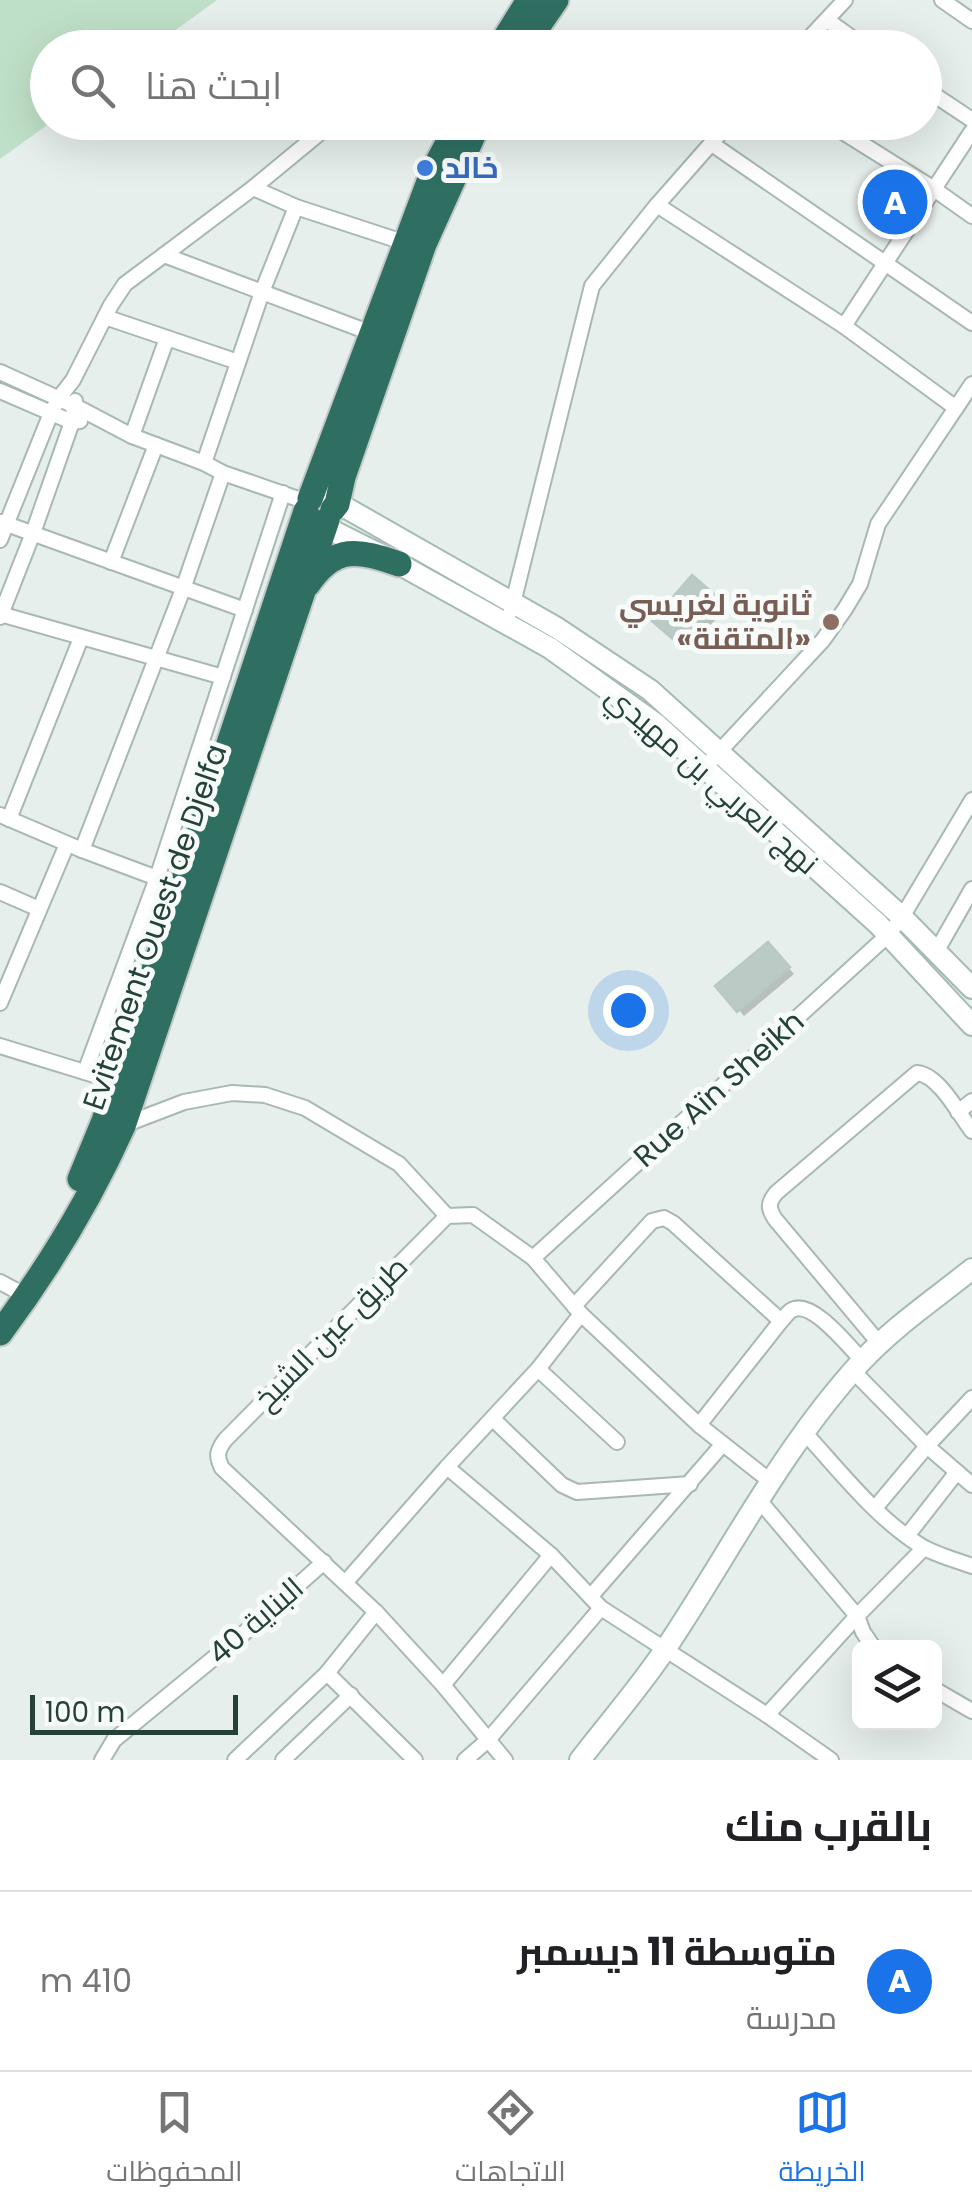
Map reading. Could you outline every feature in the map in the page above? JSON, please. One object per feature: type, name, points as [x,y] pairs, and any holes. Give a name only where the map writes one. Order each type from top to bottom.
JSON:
[{"type":"highway","points":[[510,30],[528,0]]},
{"type":"highway","points":[[535,30],[556,0]]},
{"type":"highway","name":"Evitement Ouest de Djelfa","points":[[113,1124],[117,1082],[317,508],[372,333],[433,171],[449,140]]},
{"type":"highway","name":"Evitement Ouest de Djelfa","points":[[0,1333],[10,1295],[72,1228],[102,1172],[113,1124],[300,596],[317,508],[343,477],[424,244],[470,140]]},
{"type":"highway","points":[[300,596],[325,563],[345,553],[371,554],[399,564]]},
{"type":"main road","name":"نهج العربي بن مهيدي","points":[[317,508],[399,564],[510,614],[557,628],[650,690],[720,752],[737,781],[972,1025]]},
{"type":"main road","name":"نهج العربي بن مهيدي","points":[[317,508],[510,614],[550,648],[656,724],[705,767],[737,781],[902,917],[972,988]]},
{"type":"main road","points":[[580,1760],[666,1649],[804,1432],[879,1343],[972,1269]]},
{"type":"street","points":[[817,30],[845,0]]},
{"type":"street","points":[[942,0],[972,22]]},
{"type":"street","points":[[827,20],[841,30]]},
{"type":"street","points":[[942,100],[972,120]]},
{"type":"street","points":[[844,326],[972,131]]},
{"type":"street","points":[[0,540],[58,398],[73,380],[125,284],[310,140]]},
{"type":"street","points":[[510,614],[592,286],[715,140]]},
{"type":"street","points":[[856,140],[972,216]]},
{"type":"street","points":[[712,144],[972,323]]},
{"type":"street","points":[[253,188],[296,207],[406,243]]},
{"type":"street","points":[[657,205],[844,326],[956,408]]},
{"type":"street","points":[[204,462],[262,292],[296,207]]},
{"type":"street","points":[[164,255],[372,333]]},
{"type":"street","points":[[105,317],[238,362]]},
{"type":"street","points":[[132,436],[167,338]]},
{"type":"street","points":[[0,372],[58,398],[74,414]]},
{"type":"street","points":[[73,380],[74,414],[0,615],[224,677]]},
{"type":"street","points":[[705,767],[822,640],[845,609],[860,584],[878,524],[972,384]]},
{"type":"street","points":[[0,391],[51,413],[100,421],[317,508],[245,610],[158,878],[86,1072]]},
{"type":"street","points":[[110,562],[156,445]]},
{"type":"street","points":[[0,1003],[40,908],[75,847],[156,658],[223,473]]},
{"type":"street","points":[[4,523],[245,610]]},
{"type":"street","points":[[81,638],[5,817],[158,878]]},
{"type":"street","name":"Rue Aïn Sheikh","points":[[533,1258],[888,935],[972,800]]},
{"type":"street","points":[[936,952],[972,890]]},
{"type":"street","points":[[0,892],[40,908]]},
{"type":"street","points":[[0,1046],[117,1082]]},
{"type":"street","points":[[879,1343],[776,1219],[768,1207],[770,1200],[917,1074],[928,1074],[972,1131]]},
{"type":"street","points":[[113,1124],[184,1102],[232,1093],[265,1095],[305,1108],[399,1164],[448,1216],[473,1215],[533,1258],[578,1310],[699,1425],[770,1480]]},
{"type":"street","points":[[958,1112],[972,1100]]},
{"type":"street","name":"طريق عين الشيخ","points":[[448,1216],[219,1449],[217,1457],[222,1468],[376,1612],[505,1760]]},
{"type":"street","points":[[345,1583],[538,1370],[578,1310],[652,1221],[664,1218],[673,1223],[781,1322]]},
{"type":"street","points":[[699,1425],[792,1310],[810,1310],[818,1314],[927,1446],[972,1486]]},
{"type":"street","points":[[538,1370],[618,1442]]},
{"type":"street","points":[[875,1508],[972,1398]]},
{"type":"street","points":[[493,1419],[562,1485],[577,1492],[690,1484]]},
{"type":"street","points":[[804,1432],[875,1508],[907,1536],[924,1548],[972,1566]]},
{"type":"street","points":[[465,1760],[488,1740],[722,1446]]},
{"type":"street","points":[[447,1466],[550,1555],[596,1602],[768,1714],[831,1760]]},
{"type":"street","points":[[907,1536],[957,1472]]},
{"type":"street","points":[[759,1500],[857,1616],[869,1640]]},
{"type":"street","points":[[768,1714],[924,1548]]},
{"type":"street","points":[[442,1684],[550,1555]]},
{"type":"street","name":"البناية 40","points":[[102,1760],[114,1740],[324,1562]]},
{"type":"street","points":[[235,1760],[326,1673],[376,1612]]},
{"type":"street","points":[[326,1673],[415,1760]]},
{"type":"street","points":[[942,1693],[972,1711]]},
{"type":"street","points":[[283,1760],[351,1695]]},
{"type":"green space","points":[[0,0],[217,0],[176,30],[30,30],[30,137],[0,159]]},
{"type":"building","points":[[692,575],[722,601],[681,646],[652,621]]},
{"type":"building","points":[[768,942],[790,967],[737,1012],[715,986]]},
{"type":"place","name":"خالد","points":[[425,168]]},
{"type":"place","name":"متوسطة 11 ديسمبر","points":[[895,202]]},
{"type":"place","name":"ثانوية لغريسي «المتقنة»","points":[[831,622]]}]
